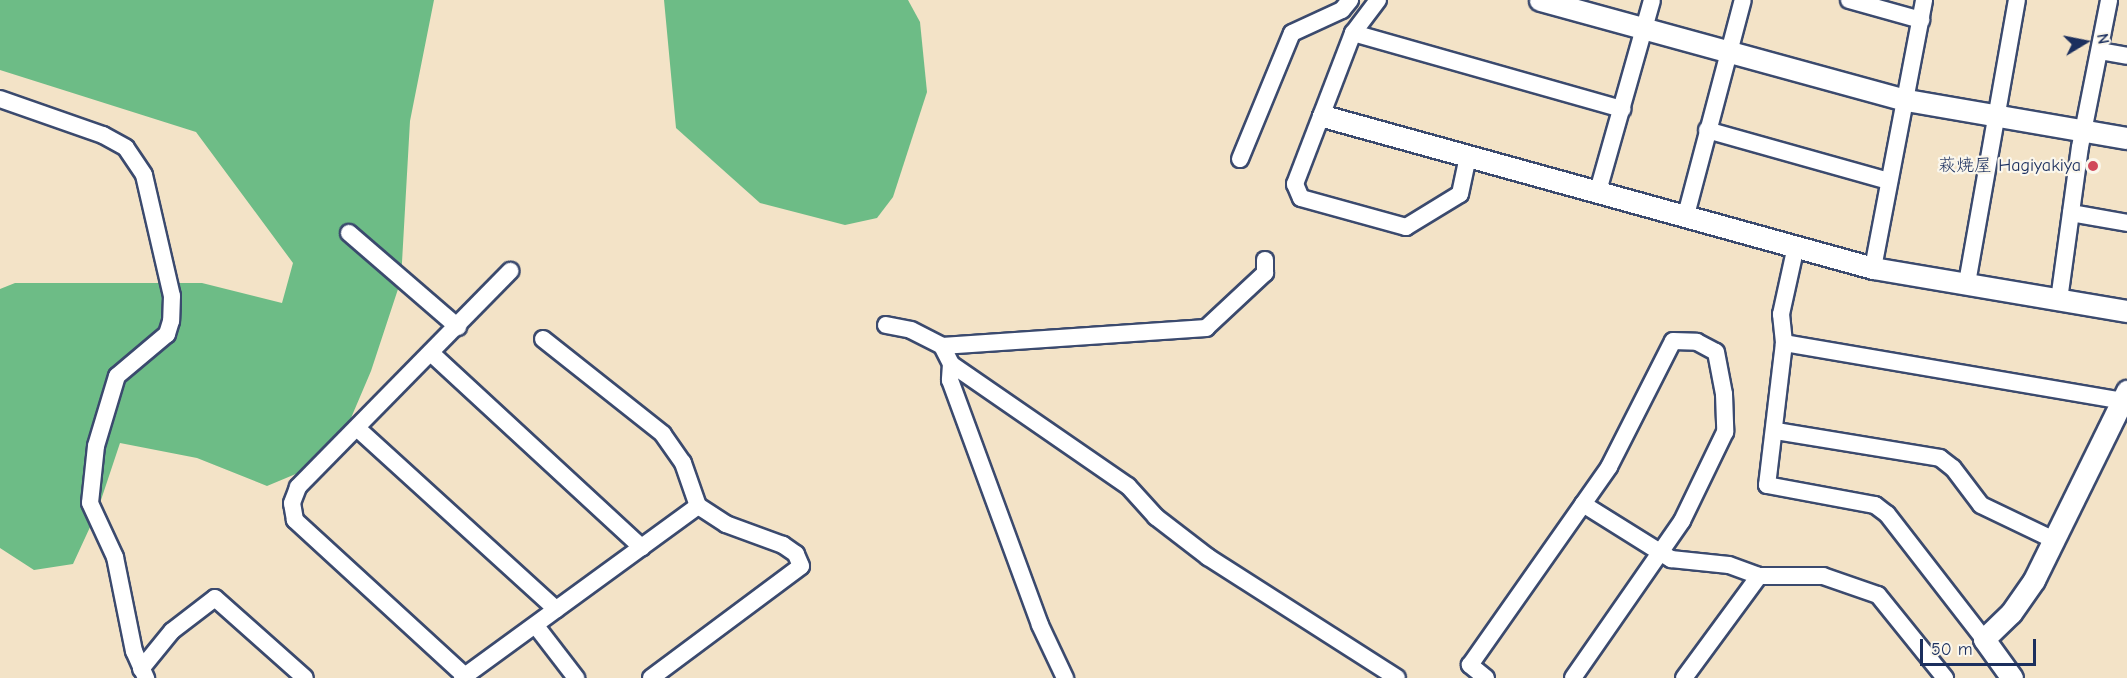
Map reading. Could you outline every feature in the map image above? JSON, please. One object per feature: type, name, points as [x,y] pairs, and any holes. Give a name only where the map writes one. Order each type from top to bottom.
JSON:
[{"type":"street","points":[[1240,159],[1292,33],[1342,10],[1350,0]]},
{"type":"street","points":[[1378,0],[1353,33],[1295,184],[1301,198],[1406,227],[1460,194],[1468,156]]},
{"type":"street","points":[[1540,0],[1906,100],[2127,138]]},
{"type":"street","points":[[1598,191],[1652,0]]},
{"type":"street","points":[[1686,215],[1743,0]]},
{"type":"street","points":[[1849,0],[1921,20]]},
{"type":"street","points":[[1873,268],[1924,0]]},
{"type":"street","points":[[1967,283],[2017,0]]},
{"type":"street","points":[[2058,300],[2084,131],[2109,0]]},
{"type":"street","points":[[1353,33],[1622,109]]},
{"type":"street","points":[[2100,51],[2127,56]]},
{"type":"street","points":[[0,99],[103,135],[126,148],[144,175],[172,296],[171,321],[160,341],[117,376],[96,446],[90,503],[116,557],[144,673]]},
{"type":"street","points":[[1323,116],[1873,268],[2127,311]]},
{"type":"street","points":[[1707,130],[1889,181]]},
{"type":"street","points":[[2071,213],[2127,223]]},
{"type":"street","points":[[349,233],[458,327]]},
{"type":"street","points":[[1796,246],[1781,314],[1784,343],[1776,431],[1767,485],[1875,505],[1887,514],[2012,678]]},
{"type":"street","points":[[886,325],[911,330],[942,346],[1206,328],[1264,273],[1265,260]]},
{"type":"street","points":[[510,271],[358,429],[298,487],[292,503],[295,520],[464,677],[698,506]]},
{"type":"street","points":[[543,339],[663,434],[683,463],[698,506],[726,524],[783,545],[796,554],[801,566],[651,678]]},
{"type":"street","points":[[1486,678],[1470,665],[1609,467],[1673,341],[1697,342],[1716,352],[1724,394],[1725,432],[1682,521],[1573,678]]},
{"type":"street","points":[[1784,343],[2125,396],[2054,540],[2011,613],[1984,639]]},
{"type":"street","points":[[942,346],[951,364],[1128,486],[1156,517],[1208,557],[1398,678]]},
{"type":"street","points":[[431,353],[642,548]]},
{"type":"street","points":[[951,364],[950,380],[1040,625],[1065,678]]},
{"type":"street","points":[[358,429],[556,609]]},
{"type":"street","points":[[1776,431],[1940,458],[1953,468],[1981,505],[2054,540]]},
{"type":"street","points":[[1583,504],[1671,560],[1729,565],[1759,576],[1823,576],[1878,595],[1945,678]]},
{"type":"street","points":[[1684,678],[1759,576]]},
{"type":"street","points":[[144,673],[172,631],[214,598],[305,678]]},
{"type":"street","points":[[536,626],[576,678]]},
{"type":"green space","points":[[0,0],[434,0],[410,121],[401,280],[371,371],[334,458],[267,486],[197,458],[120,443],[97,512],[73,564],[34,570],[0,548],[0,289],[15,283],[202,283],[282,303],[293,263],[196,132],[0,70]]},
{"type":"green space","points":[[664,0],[908,0],[920,22],[927,92],[893,197],[877,218],[845,225],[760,203],[676,128]]},
{"type":"place","name":"萩焼屋 Hagiyakiya","points":[[2093,166]]}]
